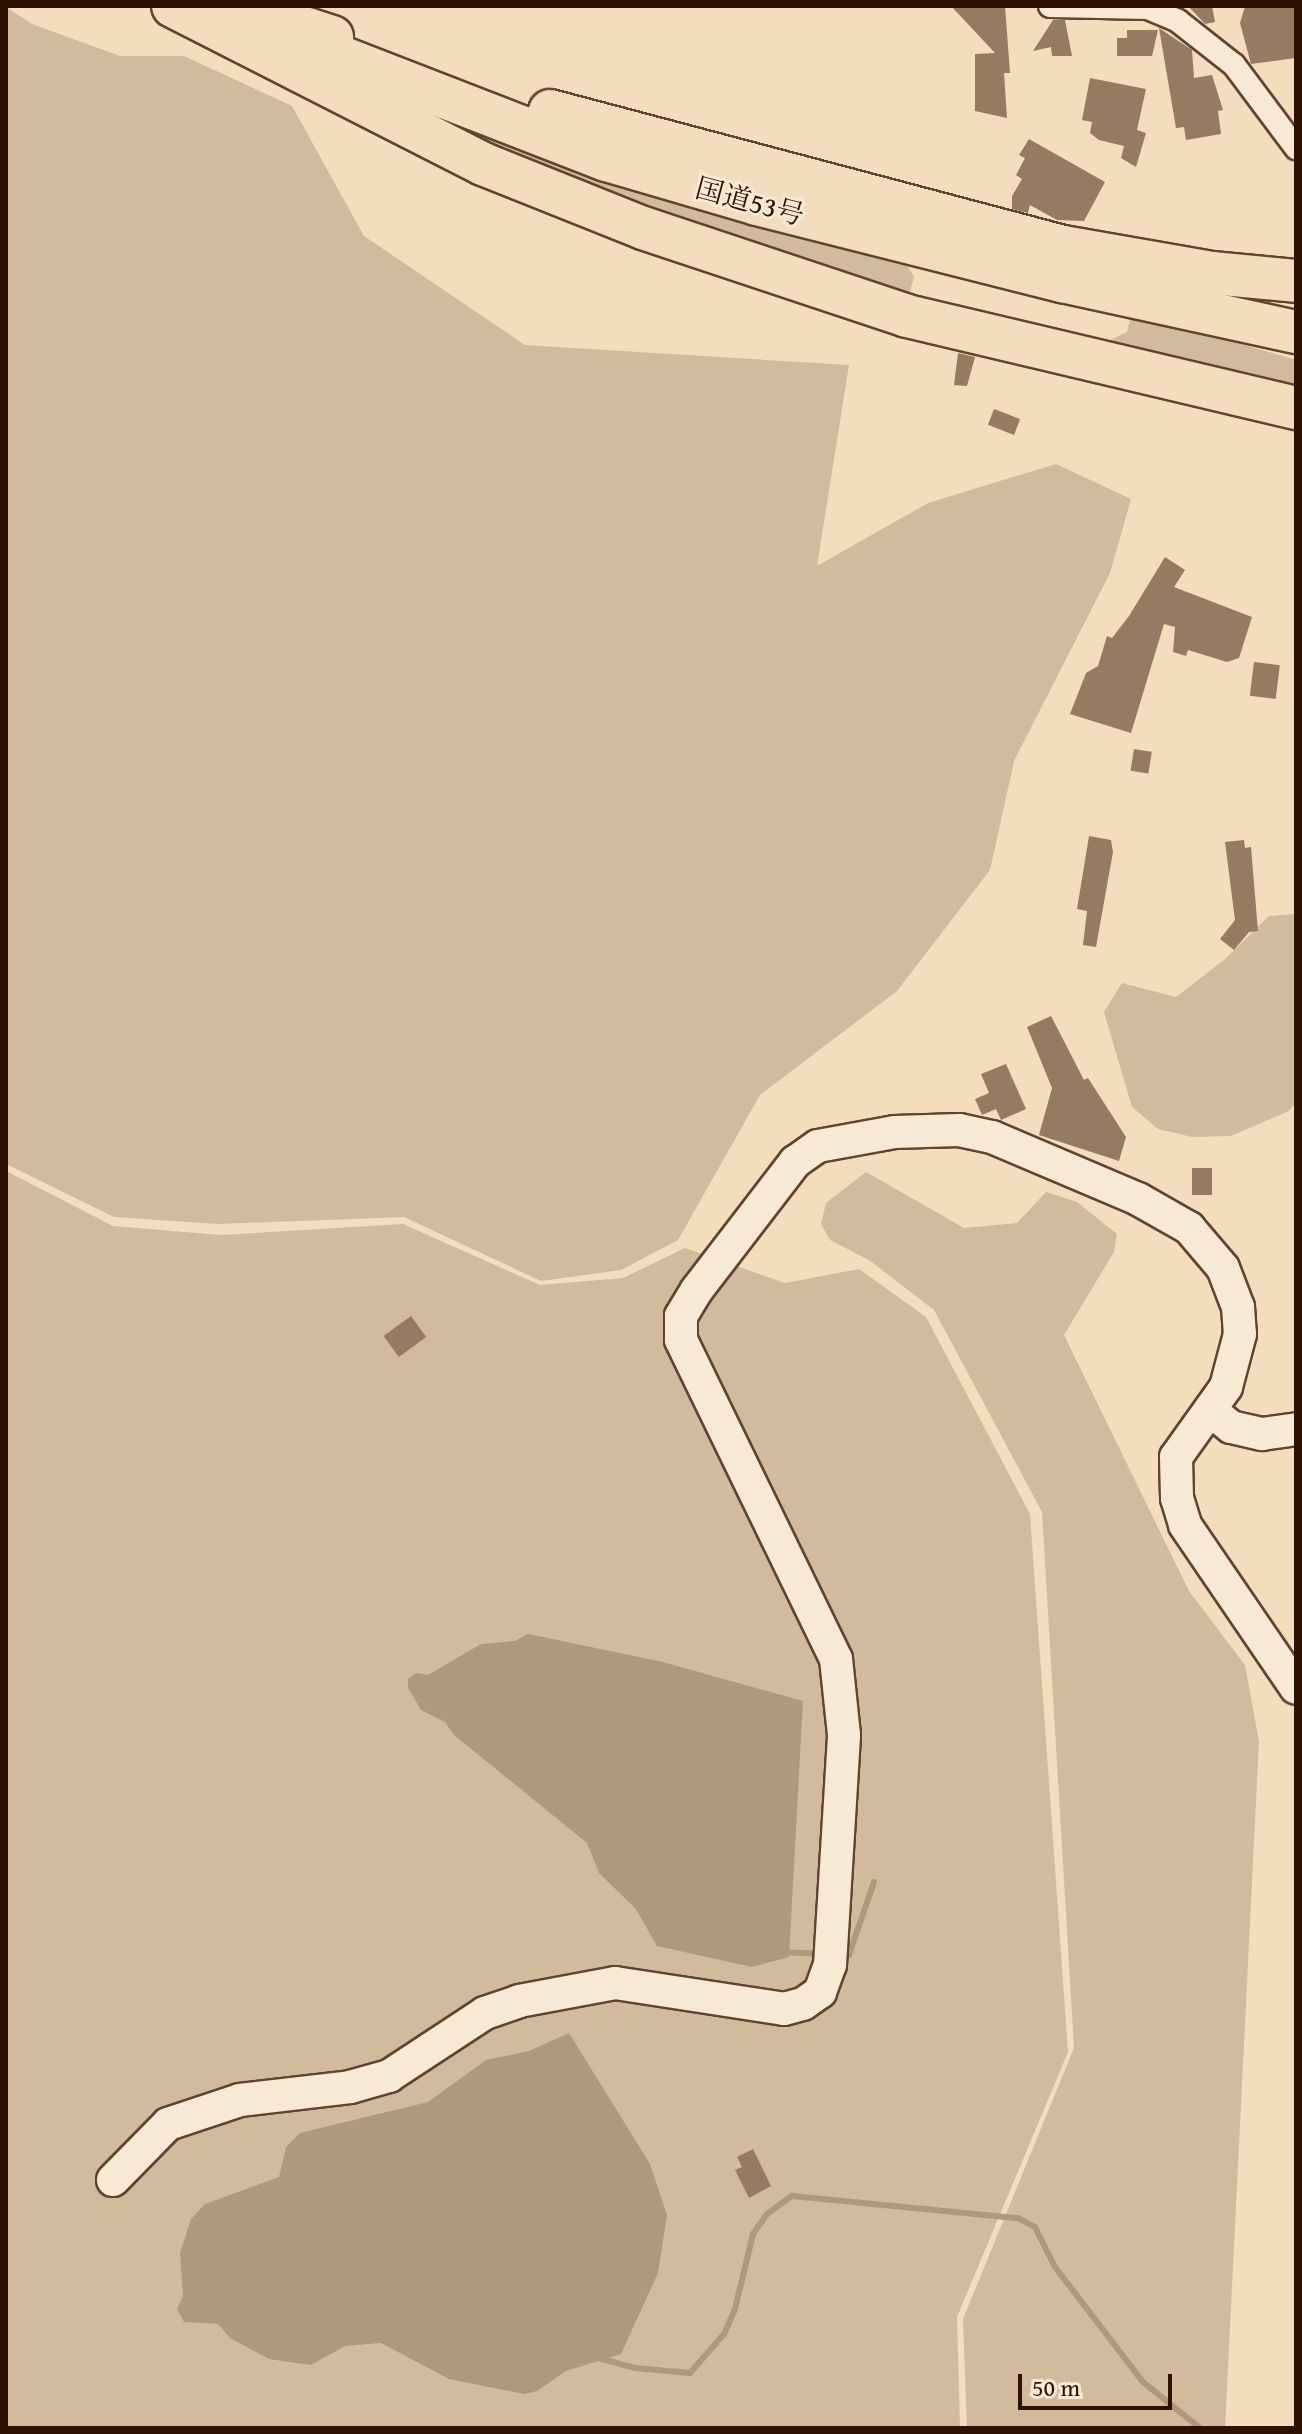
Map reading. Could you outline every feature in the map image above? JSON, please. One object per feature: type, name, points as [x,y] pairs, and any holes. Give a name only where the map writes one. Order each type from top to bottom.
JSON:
[{"type":"highway","points":[[173,6],[483,164],[643,228],[907,316],[1106,366],[1296,408]]},
{"type":"highway","name":"国道53号","points":[[225,6],[342,60],[607,160],[926,230]]},
{"type":"highway","points":[[236,6],[926,230],[1063,247],[1206,292],[1296,332]]},
{"type":"highway","points":[[1206,292],[1296,281]]},
{"type":"street","points":[[1050,6],[1148,7],[1178,21],[1234,65],[1296,148]]},
{"type":"street","points":[[113,2180],[168,2124],[240,2100],[350,2087],[389,2076],[485,2013],[519,2001],[615,1983],[784,2009],[803,2004],[820,1992],[830,1965],[844,1735],[836,1659],[681,1340],[681,1316],[696,1291],[795,1162],[818,1146],[845,1137],[919,1130],[959,1130],[992,1137],[1138,1199],[1189,1228],[1223,1268],[1238,1307],[1237,1361],[1210,1410],[1176,1457],[1177,1498],[1185,1525],[1296,1688]]},
{"type":"street","points":[[1210,1410],[1231,1427],[1262,1434],[1296,1429]]},
{"type":"shaded area","points":[[6,7],[32,24],[120,56],[184,56],[292,106],[364,236],[525,345],[849,365],[817,566],[928,503],[1056,464],[1131,499],[1110,573],[1014,761],[990,870],[897,991],[760,1095],[678,1240],[621,1270],[541,1281],[404,1217],[218,1224],[114,1217],[6,1164]]},
{"type":"shaded area","points":[[409,102],[605,180],[906,263],[914,277],[907,302],[506,160]]},
{"type":"shaded area","points":[[1133,307],[1206,324],[1211,335],[1296,360],[1296,398],[1100,355],[1110,340],[1127,332]]},
{"type":"shaded area","points":[[1296,914],[1296,1102],[1289,1111],[1231,1136],[1192,1137],[1158,1129],[1132,1107],[1104,1012],[1122,983],[1176,997],[1224,960],[1269,916]]},
{"type":"shaded area","points":[[6,1171],[113,1226],[221,1235],[403,1224],[540,1285],[623,1278],[685,1248],[785,1283],[859,1269],[926,1317],[1030,1514],[1068,2052],[957,2317],[960,2428],[6,2428]]},
{"type":"shaded area","points":[[866,1172],[964,1228],[1017,1223],[1046,1192],[1077,1202],[1117,1234],[1114,1252],[1064,1335],[1189,1591],[1245,1665],[1259,1741],[1225,2428],[967,2428],[963,2319],[1074,2048],[1042,1512],[934,1310],[869,1260],[830,1240],[821,1224],[826,1203]]},
{"type":"shaded area","points":[[528,1634],[663,1662],[803,1701],[789,1957],[752,1967],[657,1946],[636,1909],[599,1873],[587,1843],[454,1735],[445,1722],[421,1710],[408,1688],[408,1679],[416,1673],[428,1675],[481,1644],[515,1641]]},
{"type":"shaded area","points":[[569,2033],[650,2164],[667,2215],[658,2273],[621,2354],[566,2371],[537,2391],[524,2394],[449,2379],[381,2343],[345,2346],[311,2365],[269,2359],[230,2338],[218,2324],[184,2322],[177,2309],[183,2296],[180,2253],[191,2219],[205,2204],[279,2177],[286,2147],[300,2133],[428,2102],[486,2060],[529,2051]]},
{"type":"building","points":[[951,6],[1005,6],[1010,73],[1004,73],[1007,118],[975,111],[975,54],[995,53]]},
{"type":"building","points":[[1188,6],[1212,6],[1215,22],[1205,24]]},
{"type":"building","points":[[1245,6],[1296,6],[1296,58],[1251,64],[1240,23]]},
{"type":"building","points":[[1053,20],[1065,20],[1072,56],[1052,56],[1051,47],[1033,51]]},
{"type":"building","points":[[1159,28],[1192,50],[1194,78],[1212,75],[1223,110],[1218,111],[1221,134],[1186,140],[1184,127],[1176,128]]},
{"type":"building","points":[[1127,30],[1158,30],[1152,56],[1117,56],[1117,38],[1127,38]]},
{"type":"building","points":[[1090,78],[1146,89],[1137,130],[1146,133],[1136,167],[1121,158],[1124,146],[1099,140],[1090,133],[1092,122],[1082,120]]},
{"type":"building","points":[[1029,139],[1105,182],[1084,221],[1057,220],[1030,205],[1028,213],[1012,209],[1012,196],[1022,179],[1016,175],[1025,158],[1019,155]]},
{"type":"building","points":[[958,353],[975,357],[967,386],[954,385]]},
{"type":"building","points":[[994,409],[1020,419],[1014,435],[988,425]]},
{"type":"building","points":[[1165,557],[1185,570],[1174,587],[1252,617],[1239,658],[1227,662],[1188,650],[1186,656],[1173,652],[1175,627],[1164,624],[1131,733],[1070,714],[1086,673],[1098,666],[1107,636],[1112,638],[1129,616]]},
{"type":"building","points":[[1254,662],[1280,665],[1276,699],[1250,696]]},
{"type":"building","points":[[1134,749],[1152,752],[1148,774],[1131,771]]},
{"type":"building","points":[[1089,836],[1111,840],[1113,852],[1096,947],[1083,945],[1087,911],[1077,909]]},
{"type":"building","points":[[1244,840],[1245,848],[1251,847],[1258,931],[1249,932],[1234,950],[1220,939],[1235,920],[1225,842]]},
{"type":"building","points":[[1051,1016],[1084,1080],[1088,1078],[1126,1137],[1119,1161],[1039,1135],[1052,1088],[1027,1027]]},
{"type":"building","points":[[1006,1064],[1026,1109],[1001,1120],[996,1109],[982,1115],[975,1099],[989,1093],[981,1074]]},
{"type":"building","points":[[1192,1168],[1212,1168],[1212,1195],[1192,1195]]},
{"type":"building","points":[[411,1316],[426,1337],[399,1357],[383,1336]]},
{"type":"building","points":[[753,2149],[771,2186],[749,2198],[735,2170],[742,2167],[737,2157]]},
{"type":"waterway","points":[[845,1955],[849,1955],[874,1882]]},
{"type":"waterway","points":[[782,1952],[821,1954]]},
{"type":"waterway","points":[[598,2358],[635,2368],[690,2373],[724,2334],[735,2309],[753,2234],[767,2214],[792,2196],[1018,2218],[1035,2227],[1055,2267],[1143,2382],[1200,2428]]}]
